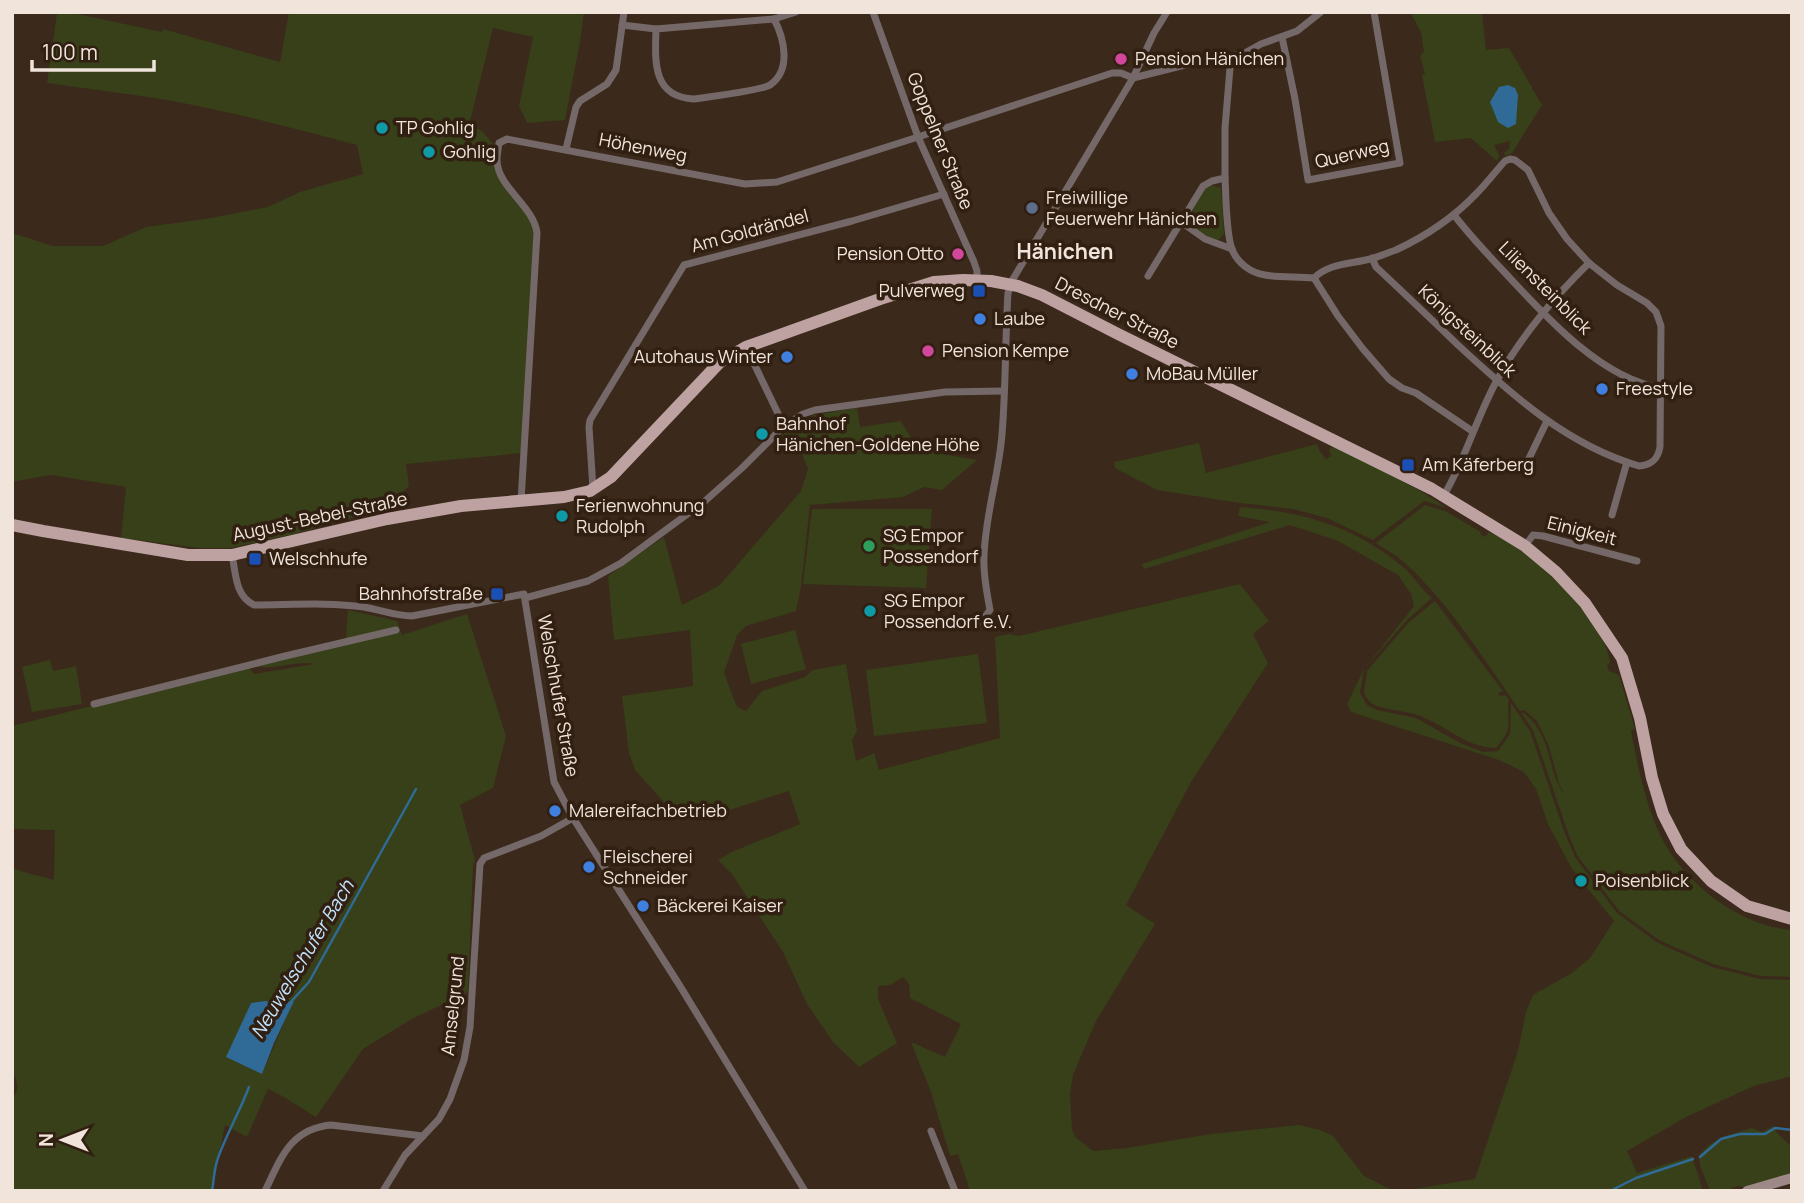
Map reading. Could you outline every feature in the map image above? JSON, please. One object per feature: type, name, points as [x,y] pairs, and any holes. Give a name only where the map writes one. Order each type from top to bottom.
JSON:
[{"type":"main road","name":"Dresdner Straße","points":[[593,489],[611,477],[720,362],[746,347],[934,282],[977,281],[1011,285],[1042,295],[1444,495],[1525,546],[1556,572],[1585,603],[1622,659],[1640,718],[1652,778],[1663,814],[1681,849],[1711,881],[1747,906],[1792,919]]},
{"type":"main road","name":"August-Bebel-Straße","points":[[12,524],[188,555],[232,555],[387,519],[461,506],[564,497],[593,489]]},
{"type":"main road","points":[[1747,1191],[1792,1178]]},
{"type":"street","points":[[566,149],[576,107],[580,101],[607,83],[616,70],[624,12]]},
{"type":"street","points":[[622,26],[656,29],[774,19],[796,12]]},
{"type":"street","name":"Goppelner Straße","points":[[873,12],[918,137],[974,262],[977,281]]},
{"type":"street","points":[[927,627],[963,627],[981,622],[990,610],[984,557],[1002,432],[1008,293],[1013,279],[1133,78],[1167,12]]},
{"type":"street","points":[[1133,78],[1209,59],[1243,54],[1261,44],[1297,32],[1321,12]]},
{"type":"street","name":"Querweg","points":[[1282,37],[1308,180],[1400,163],[1374,12]]},
{"type":"street","points":[[656,29],[657,74],[671,94],[682,99],[694,99],[769,86],[778,77],[784,61],[784,46],[774,19]]},
{"type":"street","points":[[1230,68],[1225,128],[1225,178],[1232,249]]},
{"type":"street","name":"Höhenweg","points":[[522,501],[537,233],[533,221],[500,174],[497,162],[499,143],[507,139],[745,184],[762,184],[777,182],[918,137],[1112,72],[1133,78]]},
{"type":"street","points":[[1181,222],[1205,239],[1232,249],[1248,269],[1262,275],[1314,278],[1321,271],[1372,258],[1418,238],[1454,215],[1479,192],[1505,161],[1516,160],[1528,170],[1549,213],[1567,239],[1589,263],[1617,285],[1647,303],[1656,312],[1661,326],[1659,455],[1647,466],[1627,462],[1612,515]]},
{"type":"street","points":[[1148,276],[1203,186],[1225,178]]},
{"type":"street","name":"Am Goldrändel","points":[[593,489],[590,420],[684,265],[944,194]]},
{"type":"street","name":"Liliensteinblick","points":[[1454,215],[1544,314],[1577,344],[1604,364],[1650,386],[1661,388]]},
{"type":"street","name":"Königsteinblick","points":[[1372,258],[1376,267],[1520,401],[1576,439],[1627,462]]},
{"type":"street","points":[[1444,495],[1496,380],[1528,332],[1564,287],[1589,263]]},
{"type":"street","points":[[1314,278],[1338,316],[1389,379],[1416,393],[1472,431]]},
{"type":"street","points":[[746,347],[784,426]]},
{"type":"street","points":[[525,598],[588,581],[621,563],[705,501],[743,468],[784,426],[803,414],[815,410],[953,391],[1004,391]]},
{"type":"street","points":[[1522,471],[1547,421]]},
{"type":"street","name":"Einigkeit","points":[[1525,546],[1533,535],[1543,536],[1637,561]]},
{"type":"street","name":"Welschhufer Straße","points":[[232,555],[240,593],[246,601],[254,605],[329,605],[365,608],[399,617],[524,594],[554,782],[573,818],[680,986],[805,1191]]},
{"type":"street","points":[[94,704],[396,630]]},
{"type":"street","name":"Amselgrund","points":[[423,1136],[439,1119],[450,1099],[464,1060],[470,1027],[480,864],[484,858],[541,836],[573,818]]},
{"type":"street","points":[[265,1191],[283,1153],[295,1139],[318,1126],[331,1125],[423,1136]]},
{"type":"street","points":[[931,1131],[956,1191]]},
{"type":"street","points":[[383,1191],[405,1155],[423,1136]]},
{"type":"green space","points":[[56,12],[68,12],[162,32],[163,29],[280,62],[289,12],[584,12],[565,120],[527,123],[519,106],[533,37],[493,28],[469,125],[482,131],[495,146],[495,162],[533,223],[535,232],[522,453],[406,464],[409,486],[384,509],[290,535],[230,548],[200,548],[121,538],[126,487],[51,475],[12,482],[12,233],[53,246],[103,246],[146,227],[268,207],[300,192],[363,174],[357,145],[201,107],[47,83]]},
{"type":"green space","points":[[1410,12],[1482,12],[1486,50],[1509,48],[1542,105],[1512,153],[1505,156],[1504,153],[1509,149],[1510,141],[1494,145],[1499,155],[1497,161],[1471,138],[1435,142],[1422,75],[1425,74],[1420,56],[1424,52],[1421,32]]},
{"type":"green space","points":[[1210,185],[1221,188],[1224,234],[1218,240],[1201,232],[1188,219],[1203,191]]},
{"type":"green space","points":[[857,408],[860,427],[901,421],[918,450],[977,460],[942,490],[924,487],[903,497],[810,505],[796,611],[746,626],[737,635],[724,673],[737,707],[746,711],[762,691],[805,677],[813,670],[846,664],[857,731],[852,740],[856,761],[874,753],[879,770],[1000,738],[995,637],[1009,634],[1019,636],[1240,584],[1269,621],[1253,634],[1268,663],[1191,782],[1126,905],[1155,924],[1096,1021],[1073,1075],[1070,1094],[1072,1130],[1076,1138],[1093,1151],[1299,1125],[1333,1136],[1364,1176],[1392,1190],[1408,1190],[1475,1179],[1518,1051],[1526,1012],[1533,995],[1572,973],[1590,958],[1614,921],[1572,869],[1548,824],[1536,789],[1524,772],[1499,760],[1351,712],[1347,704],[1364,669],[1360,693],[1367,705],[1377,710],[1416,718],[1460,743],[1483,752],[1498,751],[1510,734],[1511,703],[1530,731],[1575,857],[1617,913],[1658,943],[1712,967],[1760,979],[1792,980],[1792,1076],[1754,1086],[1686,1117],[1627,1151],[1637,1173],[1692,1156],[1703,1191],[970,1191],[958,1154],[950,1156],[931,1092],[911,1042],[945,1057],[961,1024],[910,998],[909,984],[903,977],[890,985],[878,986],[878,999],[897,1043],[859,1067],[833,1042],[807,1004],[783,952],[732,874],[718,860],[800,824],[789,791],[694,821],[689,814],[670,809],[635,770],[629,753],[622,696],[693,686],[690,630],[614,640],[608,576],[664,537],[682,605],[719,586],[801,491],[808,469],[799,446],[782,454],[776,441],[798,421],[814,415]]},
{"type":"green space","points":[[1199,443],[1206,473],[1317,444],[1326,459],[1331,456],[1329,449],[1336,446],[1447,508],[1424,501],[1373,540],[1327,518],[1293,509],[1157,490],[1115,468],[1114,462]]},
{"type":"green space","points":[[1425,505],[1445,511],[1485,537],[1489,532],[1514,545],[1557,581],[1586,614],[1606,647],[1610,662],[1607,666],[1609,671],[1619,675],[1635,729],[1631,730],[1638,767],[1652,816],[1667,847],[1694,882],[1712,897],[1751,920],[1792,930],[1792,977],[1761,976],[1713,964],[1659,940],[1619,911],[1577,855],[1533,730],[1521,713],[1534,723],[1541,733],[1555,775],[1559,785],[1565,795],[1559,784],[1549,746],[1537,721],[1524,710],[1520,711],[1439,598],[1403,562],[1376,543]]},
{"type":"green space","points":[[1240,507],[1305,517],[1365,540],[1402,566],[1432,598],[1407,620],[1364,669],[1414,606],[1411,594],[1398,575],[1338,541],[1290,525],[1144,569],[1142,564],[1270,522],[1238,516]]},
{"type":"green space","name":"SG Empor Possendorf","points":[[812,509],[932,509],[926,588],[803,584]]},
{"type":"green space","points":[[1435,601],[1503,691],[1498,693],[1500,696],[1505,695],[1509,699],[1508,728],[1496,748],[1465,740],[1417,715],[1374,705],[1364,693],[1367,671],[1408,623]]},
{"type":"green space","points":[[348,610],[397,621],[402,635],[467,614],[506,736],[493,788],[460,805],[475,860],[468,992],[410,1020],[363,1049],[316,1117],[268,1089],[247,1137],[225,1125],[212,1191],[12,1191],[12,1098],[17,1082],[12,1071],[12,867],[54,880],[55,830],[12,829],[12,726],[249,668],[254,674],[314,664],[263,667],[256,666],[255,662],[346,638]],"holes":[[[293,1002],[262,1074],[227,1057],[251,1003]]]},
{"type":"green space","points":[[795,630],[806,669],[751,684],[741,644]]},
{"type":"green space","points":[[978,654],[987,723],[874,736],[866,670]]},
{"type":"green space","points":[[50,660],[53,671],[76,666],[82,704],[32,712],[22,667]]},
{"type":"green space","points":[[1774,1126],[1777,1133],[1792,1147],[1792,1174],[1746,1187],[1736,1186],[1727,1191],[1710,1191],[1700,1166],[1699,1155],[1710,1144],[1725,1136],[1752,1128],[1762,1132]]},
{"type":"water","points":[[1508,85],[1515,88],[1518,95],[1516,124],[1508,128],[1498,122],[1490,102],[1499,87]]},
{"type":"water","points":[[294,1001],[262,1074],[226,1057],[251,1003]]},
{"type":"waterway","name":"Neuwelschufer Bach","points":[[288,1005],[309,982],[416,789]]},
{"type":"waterway","name":"Neuwelschufer Bach","points":[[212,1191],[218,1158],[249,1087]]},
{"type":"waterway","points":[[1700,1157],[1721,1139],[1740,1134],[1765,1134],[1775,1128],[1792,1130]]},
{"type":"waterway","points":[[1610,1191],[1636,1178],[1693,1159]]},
{"type":"place","name":"Pension Hänichen","points":[[1121,59]]},
{"type":"place","name":"TP Gohlig","points":[[382,128]]},
{"type":"place","name":"Gohlig","points":[[429,152]]},
{"type":"place","name":"Freiwillige Feuerwehr Hänichen","points":[[1032,208]]},
{"type":"place","name":"Pension Otto","points":[[958,254]]},
{"type":"place","name":"Pulverweg","points":[[979,291]]},
{"type":"place","name":"Laube","points":[[980,319]]},
{"type":"place","name":"Pension Kempe","points":[[928,351]]},
{"type":"place","name":"Autohaus Winter","points":[[787,357]]},
{"type":"place","name":"MoBau Müller","points":[[1132,374]]},
{"type":"place","name":"Freestyle","points":[[1602,389]]},
{"type":"place","name":"Bahnhof Hänichen-Goldene Höhe","points":[[762,434]]},
{"type":"place","name":"Am Käferberg","points":[[1408,465]]},
{"type":"place","name":"Ferienwohnung Rudolph","points":[[562,516]]},
{"type":"place","name":"SG Empor Possendorf","points":[[869,546]]},
{"type":"place","name":"Welschhufe","points":[[255,559]]},
{"type":"place","name":"Bahnhofstraße","points":[[497,594]]},
{"type":"place","name":"SG Empor Possendorf e.V.","points":[[870,611]]},
{"type":"place","name":"Malereifachbetrieb","points":[[555,811]]},
{"type":"place","name":"Fleischerei Schneider","points":[[589,867]]},
{"type":"place","name":"Poisenblick","points":[[1581,881]]},
{"type":"place","name":"Bäckerei Kaiser","points":[[643,906]]},
{"type":"district","name":"Hänichen","points":[[1065,252]]}]
